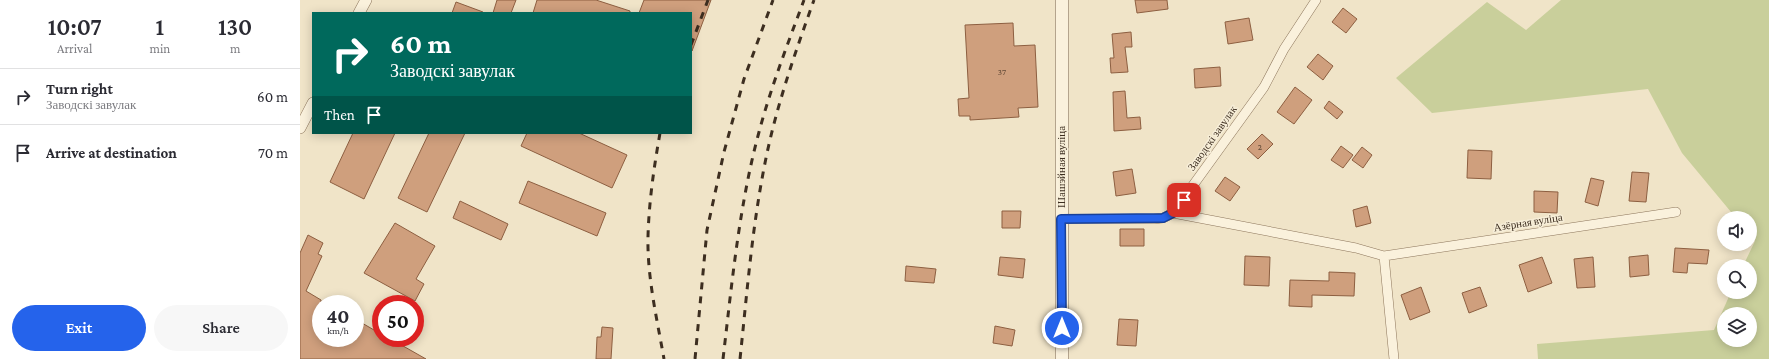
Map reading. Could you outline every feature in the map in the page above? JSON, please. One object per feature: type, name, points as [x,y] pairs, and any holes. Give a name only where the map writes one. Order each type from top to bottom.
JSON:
[{"type":"main road","name":"Шашэйная вуліца","points":[[1062,0],[1062,359]]},
{"type":"street","points":[[360,12],[366,0]]},
{"type":"street","name":"Заводскі завулак","points":[[1173,213],[1264,87],[1284,49],[1316,0]]},
{"type":"street","points":[[300,128],[312,105]]},
{"type":"street","name":"Азёрная вуліца","points":[[1173,213],[1356,248],[1384,256],[1676,212]]},
{"type":"street","points":[[1061,219],[1154,219],[1163,218],[1173,213]]},
{"type":"street","points":[[1384,256],[1394,359]]},
{"type":"green space","points":[[1561,0],[1769,0],[1769,359],[1538,359],[1537,344],[1714,330],[1717,323],[1717,347],[1757,347],[1757,307],[1724,307],[1728,299],[1757,299],[1757,259],[1746,259],[1750,251],[1757,251],[1757,211],[1730,211],[1682,153],[1648,89],[1432,113],[1396,78],[1487,2],[1526,30]]},
{"type":"building","points":[[497,0],[516,0],[511,12],[493,12]]},
{"type":"building","points":[[537,0],[596,0],[630,11],[630,12],[533,12]]},
{"type":"building","points":[[644,0],[711,0],[692,51],[692,12],[639,12]]},
{"type":"building","points":[[1135,0],[1167,0],[1168,9],[1137,13]]},
{"type":"building","points":[[456,2],[483,12],[452,12]]},
{"type":"building","points":[[1343,8],[1357,19],[1346,33],[1332,22]]},
{"type":"building","points":[[1249,18],[1253,40],[1228,44],[1225,22]]},
{"type":"building","points":[[1013,23],[1014,46],[1035,45],[1038,107],[1018,108],[1019,117],[970,120],[970,116],[959,116],[958,99],[969,98],[965,25]]},
{"type":"building","points":[[1131,32],[1132,47],[1125,47],[1128,72],[1111,73],[1110,58],[1114,58],[1112,34]]},
{"type":"building","points":[[1318,54],[1333,66],[1323,80],[1307,67]]},
{"type":"building","points":[[1220,67],[1221,86],[1195,88],[1194,69]]},
{"type":"building","points":[[1295,87],[1312,100],[1294,124],[1277,112]]},
{"type":"building","points":[[1125,91],[1127,118],[1140,117],[1141,129],[1114,131],[1113,92]]},
{"type":"building","points":[[1329,101],[1343,112],[1337,119],[1324,108]]},
{"type":"building","points":[[353,134],[395,134],[364,199],[330,182]]},
{"type":"building","points":[[429,134],[465,134],[427,212],[398,198]]},
{"type":"building","points":[[527,134],[581,134],[627,155],[612,188],[521,146]]},
{"type":"building","points":[[1262,134],[1273,144],[1258,159],[1247,149]]},
{"type":"building","points":[[1341,146],[1353,155],[1343,168],[1331,160]]},
{"type":"building","points":[[1362,147],[1372,155],[1363,168],[1352,160]]},
{"type":"building","points":[[1468,150],[1492,151],[1491,179],[1467,178]]},
{"type":"building","points":[[1132,169],[1136,193],[1116,196],[1113,172]]},
{"type":"building","points":[[1632,172],[1649,173],[1646,202],[1629,201]]},
{"type":"building","points":[[1225,177],[1240,187],[1230,201],[1215,191]]},
{"type":"building","points":[[1591,178],[1604,181],[1598,206],[1585,202]]},
{"type":"building","points":[[528,181],[606,213],[597,236],[519,203]]},
{"type":"building","points":[[1534,191],[1558,192],[1557,213],[1534,212]]},
{"type":"building","points":[[460,201],[508,224],[501,240],[453,218]]},
{"type":"building","points":[[1367,206],[1371,223],[1356,227],[1353,210]]},
{"type":"building","points":[[1002,211],[1021,211],[1020,228],[1002,228]]},
{"type":"building","points":[[395,223],[435,246],[416,279],[424,284],[418,295],[404,295],[364,273]]},
{"type":"building","points":[[1120,229],[1144,229],[1144,246],[1120,246]]},
{"type":"building","points":[[308,235],[323,243],[318,254],[322,256],[306,291],[313,295],[312,347],[364,347],[364,324],[372,329],[372,347],[405,347],[426,359],[300,359],[300,253]]},
{"type":"building","points":[[1675,248],[1709,250],[1707,264],[1688,263],[1687,273],[1673,272]]},
{"type":"building","points":[[1648,255],[1649,275],[1630,277],[1629,257]]},
{"type":"building","points":[[1245,256],[1270,257],[1269,286],[1244,285]]},
{"type":"building","points":[[1000,257],[1025,259],[1023,278],[998,275]]},
{"type":"building","points":[[1542,257],[1552,283],[1528,292],[1519,265]]},
{"type":"building","points":[[1593,257],[1595,287],[1577,288],[1574,259]]},
{"type":"building","points":[[906,266],[936,269],[934,283],[905,281]]},
{"type":"building","points":[[1329,272],[1355,273],[1354,296],[1312,295],[1312,307],[1289,306],[1290,280],[1329,281]]},
{"type":"building","points":[[1421,287],[1430,312],[1410,320],[1401,295]]},
{"type":"building","points":[[1480,287],[1487,306],[1469,313],[1462,293]]},
{"type":"building","points":[[1119,319],[1138,320],[1136,346],[1117,345]]},
{"type":"building","points":[[995,326],[1015,330],[1012,346],[993,343]]},
{"type":"building","points":[[602,327],[613,328],[611,359],[596,359],[597,337],[601,337]]},
{"type":"railway","points":[[692,42],[708,0]]},
{"type":"railway","points":[[695,359],[707,230],[724,152],[744,79],[773,0]]},
{"type":"railway","points":[[723,359],[741,216],[752,160],[769,98],[804,0]]},
{"type":"railway","points":[[740,359],[753,236],[760,187],[769,142],[780,101],[814,0]]},
{"type":"railway","points":[[660,134],[651,197],[648,251],[653,298],[664,359]]},
{"type":"route","points":[[1062,328],[1061,219],[1163,218],[1173,213],[1184,200]]}]
